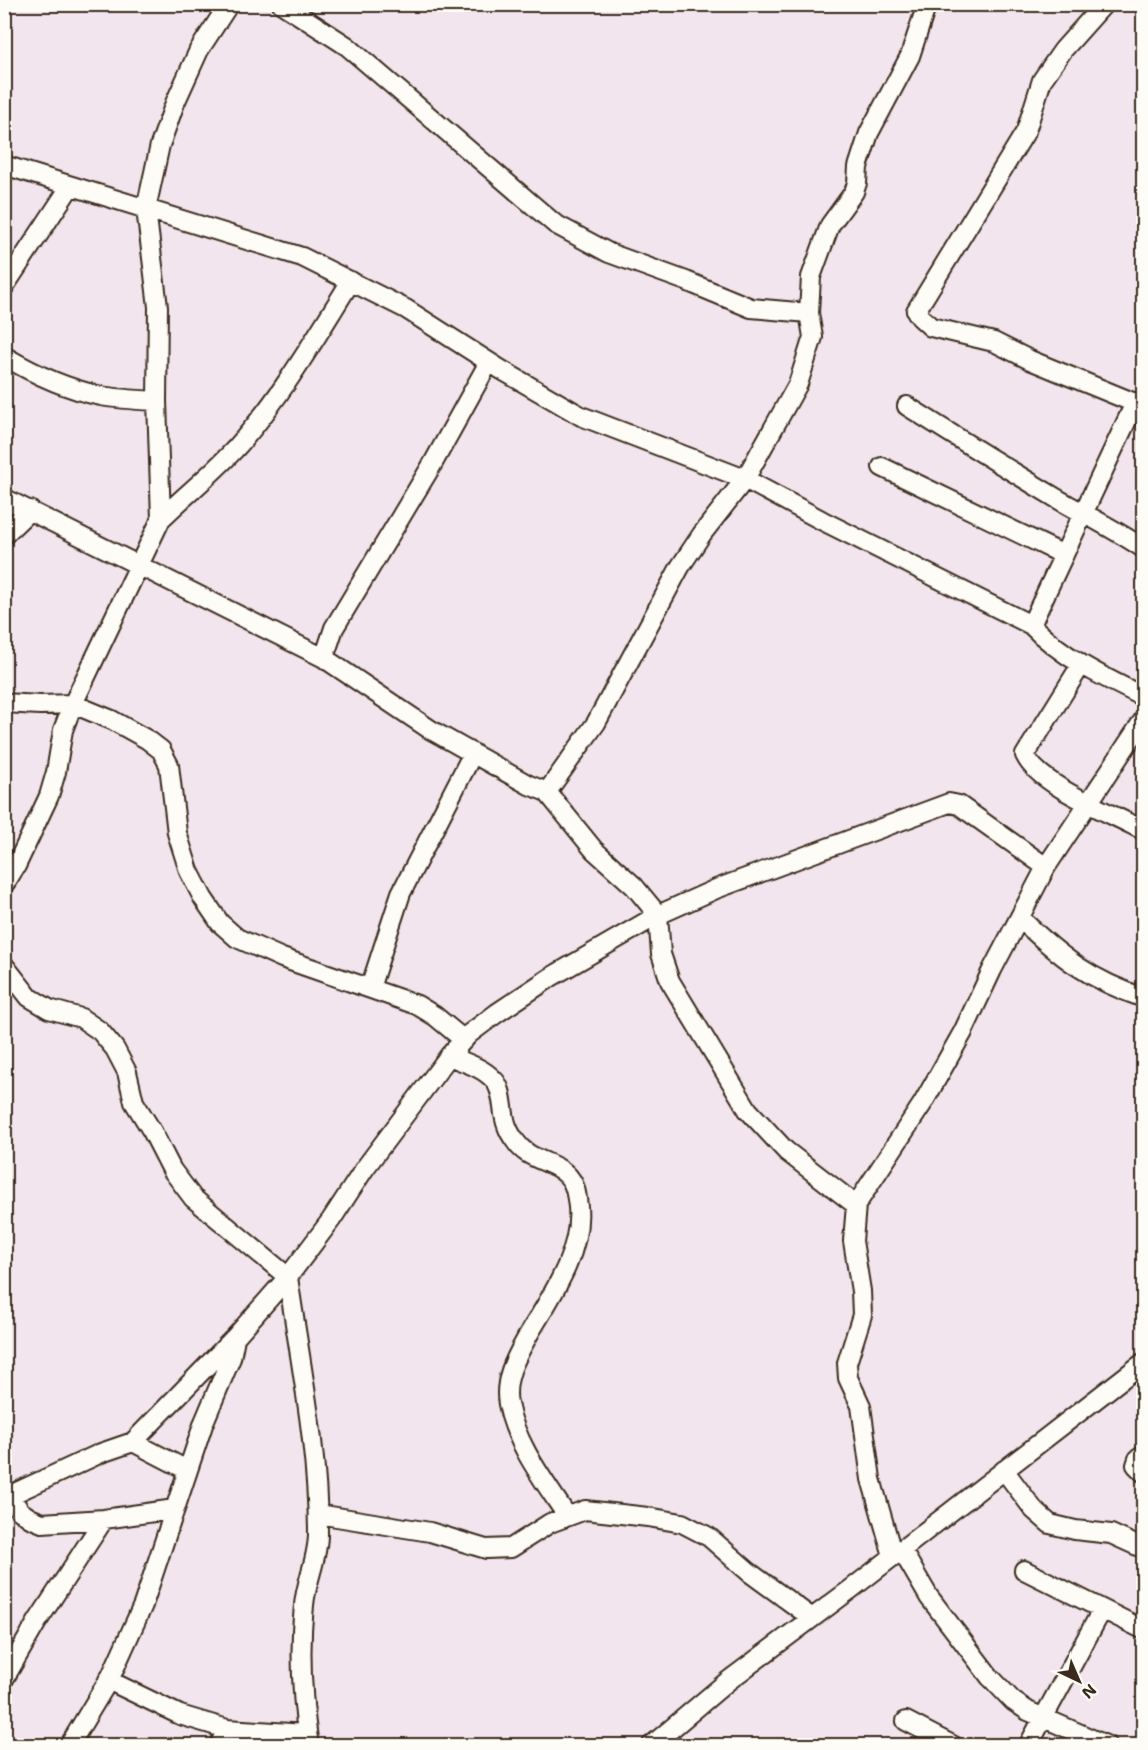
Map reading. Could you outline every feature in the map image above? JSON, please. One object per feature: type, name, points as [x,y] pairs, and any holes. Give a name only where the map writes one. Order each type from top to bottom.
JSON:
[{"type":"street","points":[[160,519],[157,401],[158,307],[146,209],[160,145],[175,103],[200,50],[229,4]]},
{"type":"street","points":[[282,4],[347,46],[555,224],[609,253],[751,308],[809,314]]},
{"type":"street","points":[[547,792],[596,723],[680,567],[702,534],[745,479],[798,384],[813,337],[809,314],[811,277],[830,225],[858,183],[858,167],[869,133],[910,56],[927,4]]},
{"type":"street","points":[[1031,625],[1139,402],[1030,360],[994,342],[931,327],[916,311],[1026,131],[1042,80],[1063,50],[1104,4]]},
{"type":"street","points":[[4,165],[302,257],[406,309],[489,362],[581,416],[745,479],[1031,625],[1047,642],[1081,665],[1143,697]]},
{"type":"street","points":[[4,287],[70,187]]},
{"type":"street","points":[[4,885],[16,866],[49,796],[56,772],[63,730],[73,704],[160,519],[242,442],[272,405],[351,281]]},
{"type":"street","points":[[4,356],[64,386],[102,396],[157,401]]},
{"type":"street","points":[[324,658],[334,628],[432,465],[489,362]]},
{"type":"street","points":[[907,406],[1083,514],[1115,529],[1143,549]]},
{"type":"street","points":[[882,467],[1064,555]]},
{"type":"street","points":[[4,498],[324,658],[431,730],[529,785],[547,792],[594,850],[633,886],[658,915],[661,954],[670,981],[748,1110],[786,1151],[856,1205]]},
{"type":"street","points":[[4,535],[30,510]]},
{"type":"street","points":[[1081,665],[1025,755],[1033,768],[1088,804],[1143,831]]},
{"type":"street","points":[[4,703],[73,704],[112,720],[148,740],[161,750],[169,765],[177,833],[189,871],[203,898],[220,923],[237,938],[282,958],[417,1005],[435,1016],[464,1040]]},
{"type":"street","points":[[1107,1745],[1043,1718],[1013,1701],[990,1677],[897,1553],[871,1479],[861,1406],[848,1378],[847,1363],[862,1315],[861,1291],[853,1241],[856,1205],[923,1103],[963,1032],[992,970],[1046,867],[1143,719]]},
{"type":"street","points":[[370,988],[401,893],[473,753]]},
{"type":"street","points":[[175,1509],[104,1519],[42,1523],[20,1511],[7,1497],[100,1453],[133,1442],[236,1336],[288,1277],[331,1220],[365,1168],[449,1056],[464,1040],[497,1013],[551,977],[658,915],[716,890],[949,804],[958,805],[1046,867]]},
{"type":"street","points":[[1020,918],[1045,943],[1077,968],[1112,987],[1143,998]]},
{"type":"street","points":[[4,964],[29,997],[49,1009],[81,1018],[100,1031],[115,1049],[127,1072],[134,1102],[153,1131],[172,1170],[193,1198],[288,1277],[311,1428],[318,1537],[304,1603],[301,1665],[308,1740],[227,1729],[180,1715],[108,1680]]},
{"type":"street","points":[[449,1056],[478,1068],[493,1078],[499,1086],[507,1126],[517,1145],[537,1159],[560,1170],[572,1181],[577,1196],[579,1216],[570,1259],[511,1366],[508,1402],[517,1433],[545,1483],[567,1516]]},
{"type":"street","points":[[69,1746],[108,1680],[143,1605],[187,1470],[231,1358],[236,1336]]},
{"type":"street","points":[[651,1746],[728,1681],[1143,1362]]},
{"type":"street","points":[[133,1442],[187,1470]]},
{"type":"street","points":[[1143,1455],[1138,1459],[1137,1465],[1143,1473]]},
{"type":"street","points":[[1004,1470],[1034,1510],[1050,1524],[1075,1530],[1111,1534],[1143,1549]]},
{"type":"street","points":[[318,1514],[430,1532],[486,1549],[511,1548],[550,1523],[585,1510],[630,1514],[682,1523],[709,1537],[749,1572],[812,1618]]},
{"type":"street","points":[[4,1679],[37,1622],[104,1519]]},
{"type":"street","points":[[1024,1570],[1143,1630]]},
{"type":"street","points":[[1028,1746],[1102,1610]]},
{"type":"street","points":[[906,1721],[954,1746]]},
{"type":"street","points":[[219,1746],[227,1729]]}]
